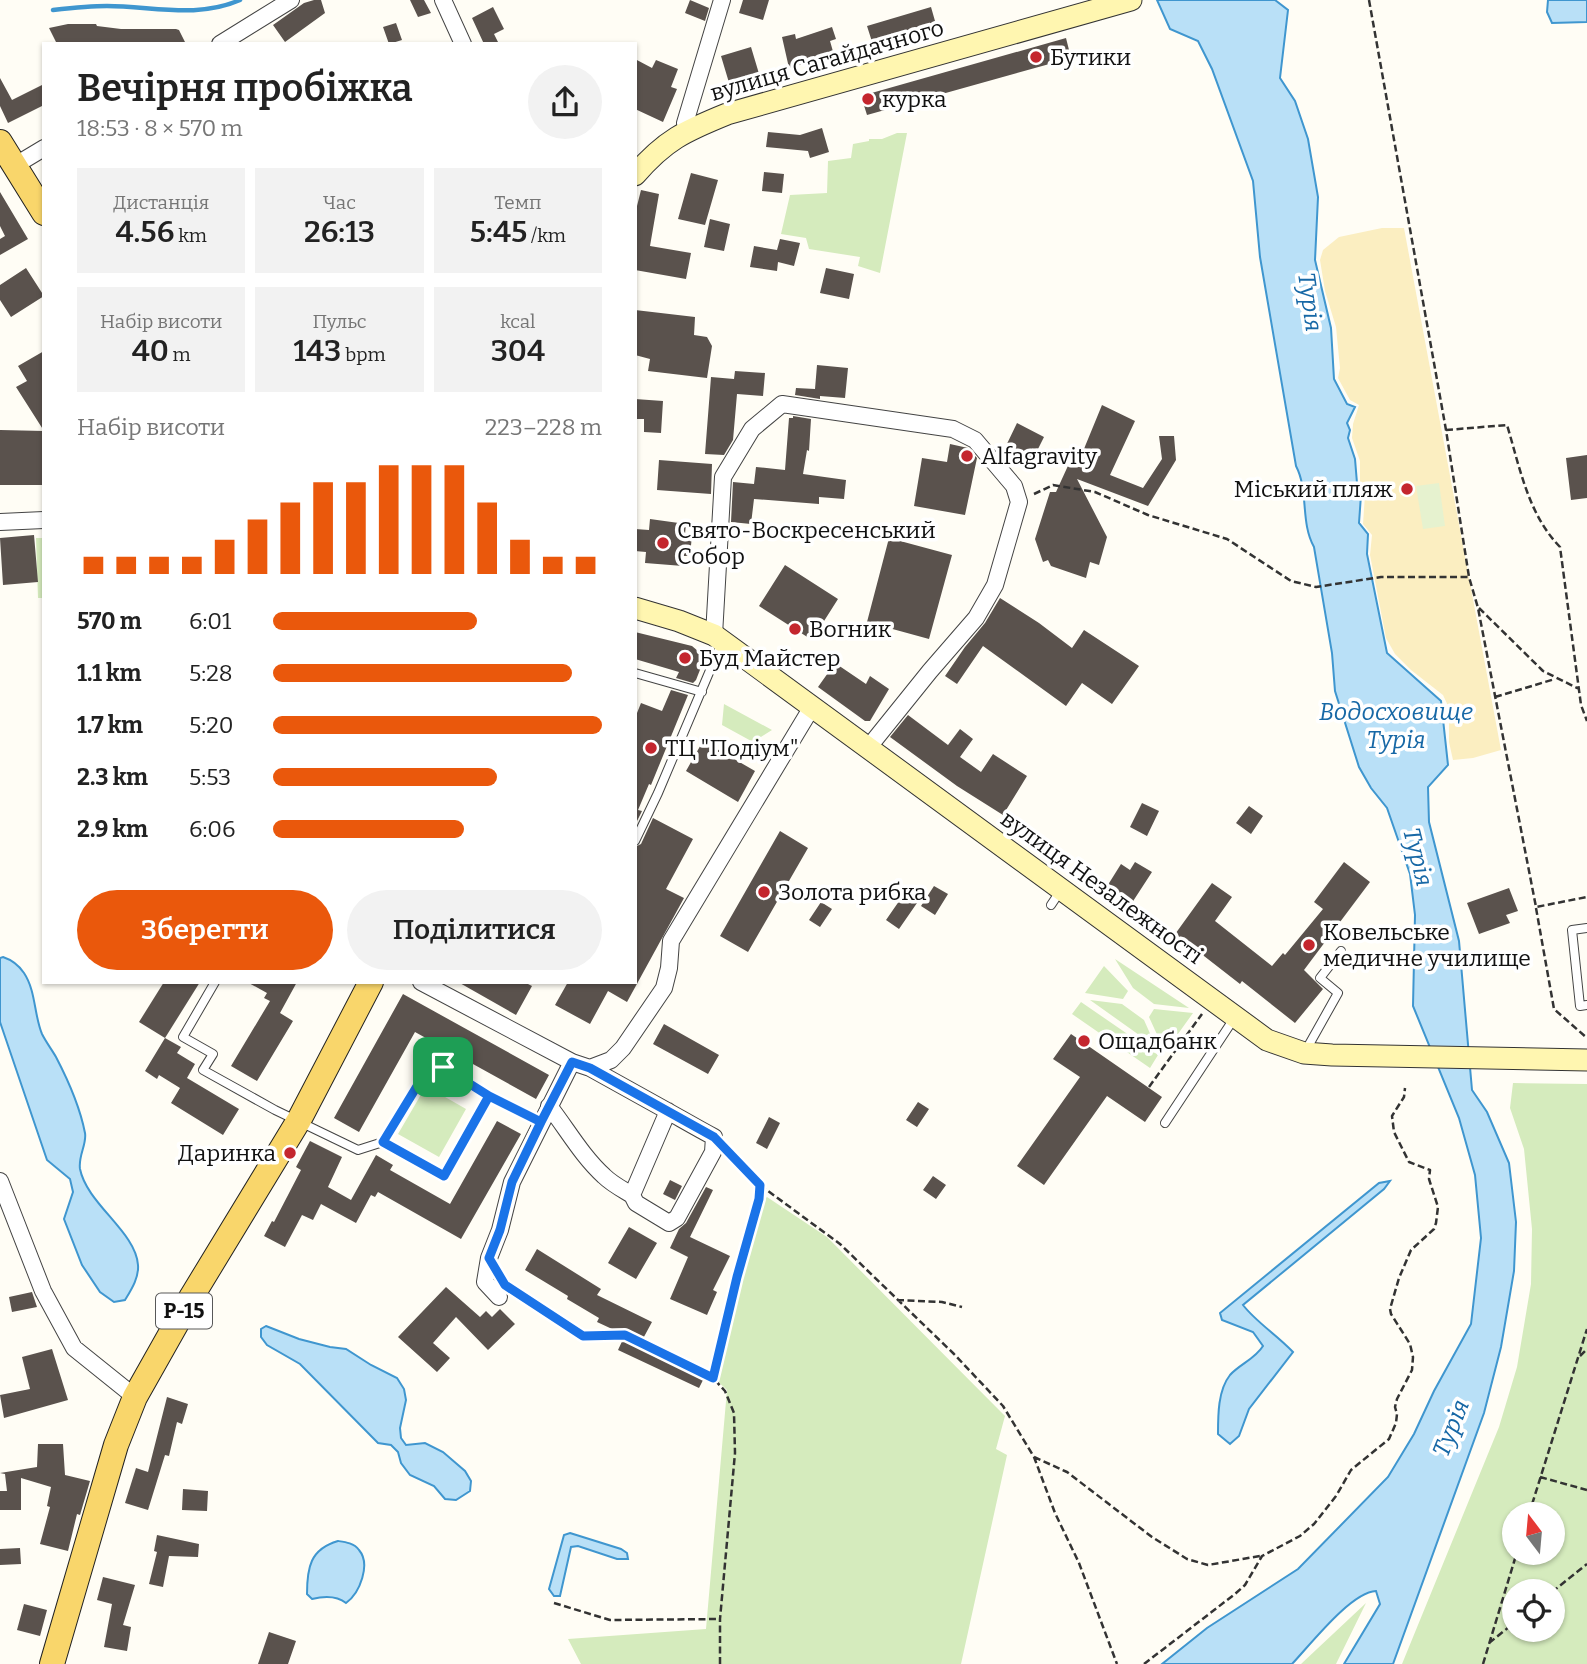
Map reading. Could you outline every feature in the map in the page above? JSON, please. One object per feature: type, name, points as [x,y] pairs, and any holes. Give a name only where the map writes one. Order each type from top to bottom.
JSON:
[{"type":"main road","name":"вулиця Сагайдачного","points":[[637,173],[651,156],[688,130],[727,114],[1131,0]]},
{"type":"main road","points":[[0,142],[42,210]]},
{"type":"main road","name":"вулиця Незалежності","points":[[637,609],[679,621],[718,638],[868,748],[1056,897],[1267,1040],[1304,1053],[1332,1055],[1587,1060]]},
{"type":"main road","name":"Р-15","points":[[52,1664],[116,1445],[135,1398],[192,1296],[299,1120],[370,984]]},
{"type":"street","points":[[223,42],[291,0]]},
{"type":"street","points":[[443,0],[457,42]]},
{"type":"street","points":[[688,130],[685,122],[722,0]]},
{"type":"street","points":[[14,166],[42,149]]},
{"type":"street","points":[[718,638],[723,477],[752,429],[782,404],[953,429],[975,440],[1014,486],[1018,502],[995,586],[976,618],[868,748]]},
{"type":"street","points":[[0,522],[42,520]]},
{"type":"street","points":[[590,1068],[611,1060],[623,1048],[664,988],[671,941],[812,707]]},
{"type":"street","points":[[425,984],[572,1062],[590,1068],[714,1137],[713,1152],[677,1218],[669,1223],[654,1216],[636,1203],[632,1195],[605,1178],[585,1156],[572,1134],[549,1106]]},
{"type":"street","points":[[507,1294],[485,1282],[485,1272],[500,1230],[512,1182],[572,1062]]},
{"type":"street","points":[[632,1195],[668,1111]]},
{"type":"street","points":[[0,1181],[43,1291],[74,1348],[135,1398]]},
{"type":"lane","points":[[637,837],[702,692],[718,638]]},
{"type":"lane","points":[[637,674],[702,692]]},
{"type":"lane","points":[[1587,928],[1573,930],[1580,1006],[1587,1005]]},
{"type":"lane","points":[[1304,1053],[1338,993],[1320,978],[1341,951]]},
{"type":"lane","points":[[214,984],[183,1037],[213,1054],[203,1070],[275,1110],[358,1150],[383,1142],[422,1078],[443,1067],[489,1096],[541,1122]]},
{"type":"lane","points":[[1164,1122],[1234,1017]]},
{"type":"lane","points":[[383,1142],[444,1176],[489,1096]]},
{"type":"path","points":[[1369,0],[1446,430],[1469,577],[1478,608],[1554,1009],[1587,1038]]},
{"type":"path","points":[[1446,430],[1507,425],[1533,510],[1550,537],[1560,547],[1581,705],[1587,721]]},
{"type":"path","points":[[1018,502],[1053,485],[1095,492],[1147,515],[1227,540],[1292,581],[1316,587],[1381,577],[1469,577]]},
{"type":"path","points":[[1478,608],[1543,671],[1579,689]]},
{"type":"path","points":[[1494,697],[1558,678]]},
{"type":"path","points":[[1536,907],[1587,897]]},
{"type":"path","points":[[1149,1087],[1204,1012]]},
{"type":"path","points":[[1034,1457],[1067,1472],[1152,1537],[1187,1559],[1208,1565],[1262,1556],[1300,1536],[1314,1524],[1336,1496],[1350,1470],[1385,1444],[1396,1423],[1395,1407],[1412,1370],[1410,1344],[1391,1314],[1391,1309],[1411,1250],[1434,1229],[1438,1207],[1429,1179],[1430,1170],[1409,1162],[1394,1132],[1392,1116],[1404,1097],[1405,1088]]},
{"type":"path","points":[[714,1137],[760,1185],[840,1244],[1003,1405],[1034,1457],[1055,1513],[1079,1563],[1116,1664]]},
{"type":"path","points":[[713,1378],[759,1199],[760,1185]]},
{"type":"path","points":[[507,1294],[583,1336],[625,1335],[713,1378],[725,1391],[734,1412],[735,1453],[720,1619],[720,1664]]},
{"type":"path","points":[[897,1300],[942,1302],[962,1307]]},
{"type":"path","points":[[1533,1502],[1587,1329]]},
{"type":"path","points":[[1578,1358],[1587,1349]]},
{"type":"path","points":[[1540,1477],[1587,1490]]},
{"type":"path","points":[[1144,1664],[1236,1594],[1245,1585],[1262,1556]]},
{"type":"path","points":[[1565,1582],[1587,1564]]},
{"type":"path","points":[[1483,1664],[1513,1565]]},
{"type":"path","points":[[554,1603],[610,1620],[720,1619]]},
{"type":"path","points":[[1489,1644],[1502,1633]]},
{"type":"green space","points":[[897,133],[907,133],[880,273],[858,266],[860,257],[809,249],[806,238],[781,234],[790,195],[827,193],[828,161],[851,158],[853,144],[869,139],[882,139]]},
{"type":"green space","points":[[1439,483],[1445,526],[1423,529],[1416,486]]},
{"type":"green space","points":[[36,538],[42,538],[42,598],[38,598]]},
{"type":"green space","points":[[724,704],[772,730],[753,742],[722,725]]},
{"type":"green space","points":[[1115,959],[1189,1008],[1154,1004],[1133,988]]},
{"type":"green space","points":[[1104,966],[1128,991],[1123,999],[1085,993]]},
{"type":"green space","points":[[1090,1000],[1122,1004],[1144,1020],[1156,1047]]},
{"type":"green space","points":[[1081,1002],[1158,1055],[1150,1068],[1072,1014]]},
{"type":"green space","points":[[1154,1009],[1193,1013],[1165,1052],[1149,1017]]},
{"type":"green space","points":[[1513,1083],[1587,1084],[1587,1664],[1402,1664],[1499,1427],[1517,1367],[1531,1284],[1532,1229],[1524,1149],[1510,1108]]},
{"type":"green space","points":[[426,1086],[466,1109],[439,1157],[398,1134]]},
{"type":"green space","points":[[767,1197],[827,1237],[1005,1416],[996,1449],[1007,1455],[961,1664],[581,1664],[568,1639],[706,1629],[727,1390],[714,1378],[760,1203]]},
{"type":"green space","points":[[1366,1603],[1336,1664],[1301,1664]]},
{"type":"sand","name":"Міський пляж","points":[[1382,228],[1404,228],[1501,750],[1473,758],[1453,760],[1449,742],[1449,708],[1443,695],[1395,654],[1386,638],[1370,555],[1372,535],[1363,524],[1365,495],[1360,482],[1360,461],[1352,438],[1359,405],[1350,400],[1338,378],[1340,368],[1336,327],[1325,291],[1320,260],[1323,250],[1339,237]]},
{"type":"water","name":"Водосховище Турія","points":[[1157,0],[1275,0],[1288,10],[1280,78],[1295,101],[1308,139],[1318,197],[1315,260],[1331,328],[1334,379],[1347,404],[1355,407],[1347,423],[1361,495],[1359,523],[1368,534],[1367,554],[1387,653],[1441,701],[1448,765],[1428,787],[1429,822],[1459,941],[1472,1090],[1487,1112],[1509,1163],[1516,1222],[1514,1271],[1501,1347],[1484,1413],[1393,1664],[1344,1664],[1380,1604],[1376,1591],[1355,1600],[1343,1610],[1292,1664],[1162,1664],[1207,1628],[1298,1569],[1388,1477],[1414,1434],[1471,1324],[1481,1238],[1475,1175],[1459,1118],[1413,1006],[1415,915],[1410,874],[1387,808],[1359,767],[1335,691],[1332,653],[1314,547],[1307,527],[1302,486],[1296,466],[1260,257],[1253,181],[1212,69],[1198,41],[1170,29]]},
{"type":"water","points":[[1548,0],[1587,0],[1587,22],[1552,23],[1547,12]]},
{"type":"water","points":[[0,958],[17,965],[28,980],[42,1034],[56,1057],[77,1104],[85,1133],[80,1164],[84,1182],[121,1229],[135,1253],[137,1275],[125,1300],[114,1302],[100,1292],[82,1265],[64,1219],[73,1192],[70,1179],[47,1160],[0,1022]]},
{"type":"water","points":[[1390,1181],[1384,1189],[1243,1305],[1293,1352],[1249,1409],[1239,1436],[1230,1444],[1218,1434],[1223,1388],[1230,1375],[1263,1346],[1253,1332],[1222,1320],[1220,1313],[1379,1183]]},
{"type":"water","points":[[266,1326],[299,1339],[346,1349],[397,1378],[404,1389],[406,1400],[400,1428],[401,1438],[406,1445],[425,1443],[443,1452],[465,1471],[471,1481],[470,1491],[456,1500],[445,1499],[434,1486],[410,1475],[401,1463],[398,1452],[391,1445],[378,1443],[300,1364],[267,1345],[261,1337],[261,1329]]},
{"type":"water","points":[[570,1533],[621,1549],[627,1553],[628,1559],[617,1559],[578,1546],[571,1547],[560,1596],[554,1596],[549,1589],[564,1535]]},
{"type":"water","points":[[338,1541],[355,1546],[362,1556],[364,1570],[359,1586],[346,1603],[330,1597],[312,1599],[307,1594],[312,1561],[321,1549]]},
{"type":"building","points":[[321,0],[325,13],[285,42],[273,25],[304,3]]},
{"type":"building","points":[[410,0],[424,0],[431,13],[418,17]]},
{"type":"building","points":[[690,0],[709,8],[705,21],[685,13]]},
{"type":"building","points":[[743,0],[769,0],[763,20],[739,13]]},
{"type":"building","points":[[493,7],[504,29],[494,34],[498,42],[483,42],[472,18]]},
{"type":"building","points":[[931,7],[937,28],[874,48],[867,26]]},
{"type":"building","points":[[396,23],[402,40],[388,42],[383,27]]},
{"type":"building","points":[[68,24],[96,24],[121,29],[176,29],[185,42],[56,42],[49,28]]},
{"type":"building","points":[[832,27],[836,39],[830,41],[834,55],[789,68],[782,37],[795,34],[796,39]]},
{"type":"building","points":[[1066,38],[1071,58],[867,115],[861,96]]},
{"type":"building","points":[[751,47],[760,77],[730,86],[721,56]]},
{"type":"building","points":[[637,60],[652,68],[656,60],[678,69],[671,87],[677,89],[663,122],[637,110]]},
{"type":"building","points":[[0,78],[12,100],[42,85],[42,106],[8,123],[0,106]]},
{"type":"building","points":[[822,128],[829,152],[810,158],[808,151],[766,147],[768,132],[800,135]]},
{"type":"building","points":[[764,172],[784,174],[782,193],[762,191]]},
{"type":"building","points":[[691,173],[718,180],[705,225],[678,219]]},
{"type":"building","points":[[641,190],[659,194],[650,246],[691,253],[686,279],[637,270],[637,206]]},
{"type":"building","points":[[0,192],[28,239],[0,255],[0,239],[5,236],[0,226]]},
{"type":"building","points":[[710,219],[730,224],[724,251],[704,247]]},
{"type":"building","points":[[780,239],[800,243],[794,266],[778,262],[777,271],[750,267],[754,246],[777,250]]},
{"type":"building","points":[[26,268],[42,293],[42,297],[11,317],[0,300],[0,285]]},
{"type":"building","points":[[826,268],[854,274],[849,299],[820,293]]},
{"type":"building","points":[[637,310],[695,317],[694,335],[707,337],[712,346],[707,378],[648,371],[650,359],[637,356]]},
{"type":"building","points":[[42,352],[42,428],[16,387],[27,381],[18,366]]},
{"type":"building","points":[[817,365],[848,368],[845,398],[820,396],[820,399],[795,395],[796,388],[815,389]]},
{"type":"building","points":[[735,371],[765,373],[763,396],[737,394],[733,440],[724,455],[705,454],[711,377],[734,379]]},
{"type":"building","points":[[637,399],[663,401],[661,433],[644,432],[644,419],[637,419]]},
{"type":"building","points":[[1102,405],[1135,421],[1110,475],[1143,488],[1162,459],[1159,436],[1174,436],[1176,460],[1148,506],[1077,479],[1107,537],[1099,565],[1090,562],[1086,578],[1051,566],[1048,560],[1043,562],[1035,539],[1050,492],[1056,492],[1072,457],[1079,461]]},
{"type":"building","points":[[793,416],[811,419],[809,451],[807,450],[803,474],[846,480],[844,499],[819,497],[819,504],[754,499],[751,524],[731,522],[733,482],[754,484],[756,467],[785,470],[789,418]]},
{"type":"building","points":[[1017,423],[1044,437],[1031,463],[1004,450]]},
{"type":"building","points":[[0,430],[42,431],[42,485],[0,485]]},
{"type":"building","points":[[950,444],[968,448],[977,458],[965,515],[914,506],[922,458],[947,462]]},
{"type":"building","points":[[1587,455],[1587,498],[1571,500],[1566,458]]},
{"type":"building","points":[[659,460],[712,464],[711,494],[657,490]]},
{"type":"building","name":"Свято-Воскресенський Собор","points":[[650,519],[686,524],[685,534],[692,535],[690,556],[683,556],[683,566],[645,563],[646,552],[637,551],[637,529],[649,530]]},
{"type":"building","points":[[34,535],[38,582],[3,585],[0,538]]},
{"type":"building","points":[[889,538],[952,555],[929,639],[867,622]]},
{"type":"building","points":[[785,565],[838,599],[812,640],[759,606]]},
{"type":"building","points":[[1000,598],[1072,648],[1084,630],[1139,666],[1112,704],[1082,683],[1066,706],[983,646],[957,684],[945,676],[985,623]]},
{"type":"building","points":[[637,632],[692,646],[705,657],[693,683],[676,678],[679,672],[637,660]]},
{"type":"building","points":[[835,663],[866,684],[870,676],[889,689],[870,721],[865,721],[818,687]]},
{"type":"building","name":"ТЦ \"Подіум\"","points":[[671,690],[688,695],[638,810],[642,811],[637,821],[637,713],[641,703],[662,711]]},
{"type":"building","points":[[908,715],[948,745],[960,729],[973,739],[960,757],[981,772],[993,754],[1027,776],[1003,815],[957,786],[890,737]]},
{"type":"building","points":[[703,741],[755,771],[738,802],[686,771]]},
{"type":"building","points":[[1142,803],[1159,811],[1147,836],[1130,827]]},
{"type":"building","points":[[1249,806],[1263,816],[1251,834],[1236,823]]},
{"type":"building","points":[[653,818],[693,839],[666,889],[684,898],[637,984],[637,846],[641,844]]},
{"type":"building","name":"Золота рибка","points":[[780,831],[808,848],[748,952],[720,936]]},
{"type":"building","points":[[1135,862],[1152,872],[1126,912],[1101,896],[1121,864],[1130,870]]},
{"type":"building","points":[[1344,862],[1370,882],[1304,970],[1323,989],[1295,1023],[1242,981],[1240,984],[1195,949],[1193,952],[1173,937],[1212,883],[1232,897],[1215,921],[1272,966],[1283,953],[1285,955],[1323,909],[1314,902]]},
{"type":"building","points":[[934,886],[948,894],[935,915],[921,906]]},
{"type":"building","points":[[1509,888],[1518,911],[1506,915],[1510,923],[1479,934],[1467,903]]},
{"type":"building","points":[[904,894],[917,903],[899,929],[886,920]]},
{"type":"building","points":[[821,902],[832,909],[820,927],[809,920]]},
{"type":"building","points":[[163,984],[199,984],[165,1038],[139,1022]]},
{"type":"building","points":[[251,984],[296,984],[280,1013],[293,1021],[257,1081],[231,1066],[270,1001],[264,998],[267,993]]},
{"type":"building","points":[[462,984],[532,986],[516,1015]]},
{"type":"building","points":[[567,984],[637,984],[627,1002],[608,991],[590,1024],[555,1005]]},
{"type":"building","points":[[403,994],[549,1075],[536,1099],[415,1032],[359,1132],[334,1118]]},
{"type":"building","points":[[664,1024],[719,1055],[708,1074],[653,1044]]},
{"type":"building","points":[[1071,1034],[1162,1097],[1145,1122],[1107,1096],[1044,1185],[1017,1166],[1080,1077],[1053,1059]]},
{"type":"building","points":[[165,1038],[181,1047],[177,1053],[195,1064],[187,1078],[239,1109],[223,1135],[171,1103],[180,1088],[159,1075],[157,1079],[145,1071]]},
{"type":"building","points":[[918,1102],[929,1109],[917,1127],[906,1120]]},
{"type":"building","points":[[769,1117],[780,1123],[767,1149],[756,1143]]},
{"type":"building","points":[[497,1121],[521,1134],[461,1239],[378,1192],[375,1197],[371,1195],[356,1223],[321,1204],[313,1220],[302,1215],[285,1247],[264,1236],[301,1170],[296,1167],[310,1141],[342,1157],[328,1187],[351,1200],[376,1155],[393,1165],[390,1170],[450,1204]]},
{"type":"building","points":[[933,1176],[946,1185],[936,1199],[923,1190]]},
{"type":"building","points":[[670,1180],[682,1186],[675,1200],[663,1194]]},
{"type":"building","points":[[706,1187],[713,1190],[690,1237],[730,1256],[713,1290],[717,1292],[707,1315],[670,1299],[688,1257],[670,1248]]},
{"type":"building","points":[[629,1227],[657,1243],[636,1279],[608,1263]]},
{"type":"building","points":[[537,1249],[601,1289],[597,1295],[652,1322],[639,1346],[705,1376],[699,1388],[618,1350],[625,1335],[597,1322],[599,1318],[525,1270]]},
{"type":"building","points":[[446,1287],[480,1317],[486,1311],[492,1317],[500,1309],[515,1324],[488,1350],[456,1317],[433,1343],[450,1358],[437,1372],[398,1337]]},
{"type":"building","points":[[32,1292],[37,1307],[12,1312],[9,1297]]},
{"type":"building","points":[[52,1349],[68,1400],[4,1418],[0,1395],[30,1389],[22,1357]]},
{"type":"building","points":[[167,1397],[188,1404],[182,1424],[177,1422],[169,1456],[165,1455],[148,1510],[125,1503],[136,1468],[148,1472]]},
{"type":"building","points":[[38,1444],[63,1444],[65,1475],[90,1481],[80,1515],[77,1514],[68,1551],[40,1544],[50,1507],[47,1506],[51,1487],[21,1478],[21,1510],[0,1510],[0,1491],[7,1491],[5,1474],[0,1473],[37,1467]]},
{"type":"building","points":[[183,1489],[208,1491],[207,1511],[182,1510]]},
{"type":"building","points":[[157,1535],[199,1544],[198,1557],[169,1556],[163,1587],[149,1584],[157,1552],[154,1551]]},
{"type":"building","points":[[20,1548],[21,1564],[0,1565],[0,1549]]},
{"type":"building","points":[[103,1577],[135,1585],[123,1625],[131,1627],[127,1651],[104,1647],[112,1604],[97,1600]]},
{"type":"building","points":[[24,1604],[47,1610],[40,1636],[17,1630]]},
{"type":"building","points":[[269,1632],[296,1641],[288,1664],[258,1664]]},
{"type":"waterway","points":[[53,10],[107,6],[191,10],[224,6],[240,0]]},
{"type":"place","name":"Бутики","points":[[1036,57]]},
{"type":"place","name":"курка","points":[[868,99]]},
{"type":"place","name":"Alfagravity","points":[[967,456]]},
{"type":"place","name":"Міський пляж","points":[[1407,489]]},
{"type":"place","name":"Свято-Воскресенський Собор","points":[[663,543]]},
{"type":"place","name":"Вогник","points":[[795,629]]},
{"type":"place","name":"Буд Майстер","points":[[685,658]]},
{"type":"place","name":"ТЦ \"Подіум\"","points":[[651,748]]},
{"type":"place","name":"Золота рибка","points":[[764,892]]},
{"type":"place","name":"Ковельське медичне училище","points":[[1309,945]]},
{"type":"place","name":"Ощадбанк","points":[[1084,1041]]},
{"type":"place","name":"Даринка","points":[[290,1153]]},
{"type":"route","points":[[443,1067],[422,1078],[383,1142],[444,1176],[489,1096],[533,1117],[541,1122],[572,1062],[590,1068],[714,1137],[749,1172],[760,1185],[759,1199],[713,1378],[625,1335],[588,1338],[583,1336],[505,1285],[489,1258],[500,1230],[512,1182],[541,1122],[489,1096],[443,1067]]},
{"type":"water label","name":"Турія","points":[[1310,302]]},
{"type":"water label","name":"Турія","points":[[1418,857]]},
{"type":"water label","name":"Турія","points":[[1451,1428]]}]
